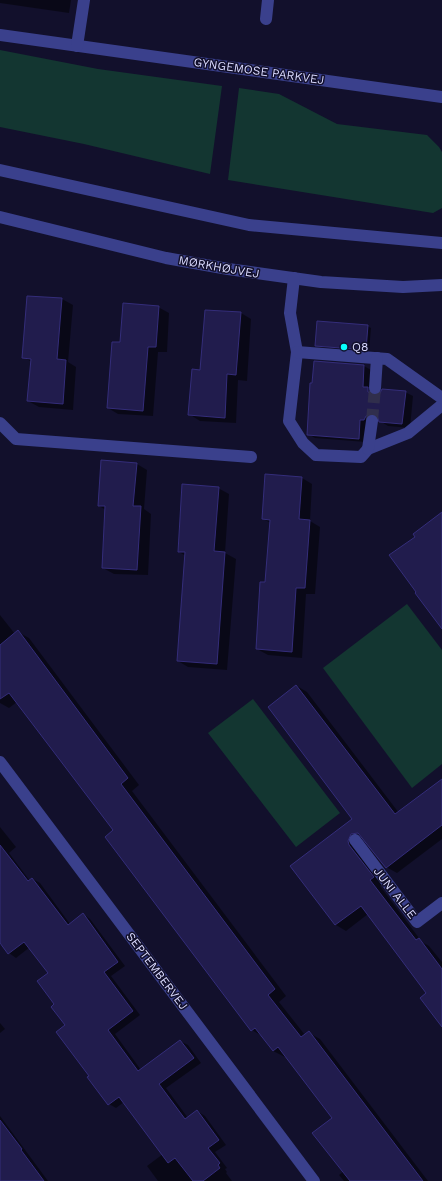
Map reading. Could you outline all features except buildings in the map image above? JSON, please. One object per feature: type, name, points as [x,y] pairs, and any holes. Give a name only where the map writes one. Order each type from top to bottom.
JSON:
[{"type":"street","points":[[77,46],[84,0]]},
{"type":"street","points":[[266,19],[268,0]]},
{"type":"street","name":"GYNGEMOSE PARKVEJ","points":[[0,34],[442,97]]},
{"type":"street","points":[[0,170],[249,225],[442,243]]},
{"type":"street","name":"MØRKHØJVEJ","points":[[0,217],[166,258],[234,270],[320,282],[403,286],[442,286]]},
{"type":"street","points":[[294,278],[290,313],[297,352],[289,421],[303,443],[316,455],[361,457],[368,450],[408,433],[442,405]]},
{"type":"street","points":[[297,352],[387,359],[442,398]]},
{"type":"street","points":[[375,388],[377,358]]},
{"type":"street","points":[[368,450],[372,421]]},
{"type":"street","points":[[0,423],[16,439],[251,457]]},
{"type":"street","name":"SEPTEMBERVEJ","points":[[0,762],[314,1181]]},
{"type":"street","name":"JUNI ALLE","points":[[355,840],[417,922],[442,903]]},
{"type":"green space","points":[[0,50],[98,69],[222,86],[210,174],[84,144],[0,127]]},
{"type":"green space","points":[[239,88],[279,94],[337,124],[427,135],[442,152],[442,208],[433,213],[228,180]]},
{"type":"green space","points":[[407,604],[442,650],[442,764],[412,788],[323,668]]},
{"type":"green space","points":[[253,699],[340,813],[296,847],[208,733]]},
{"type":"tunnel","points":[[372,421],[375,388]]},
{"type":"place","name":"Q8","points":[[344,347]]}]
